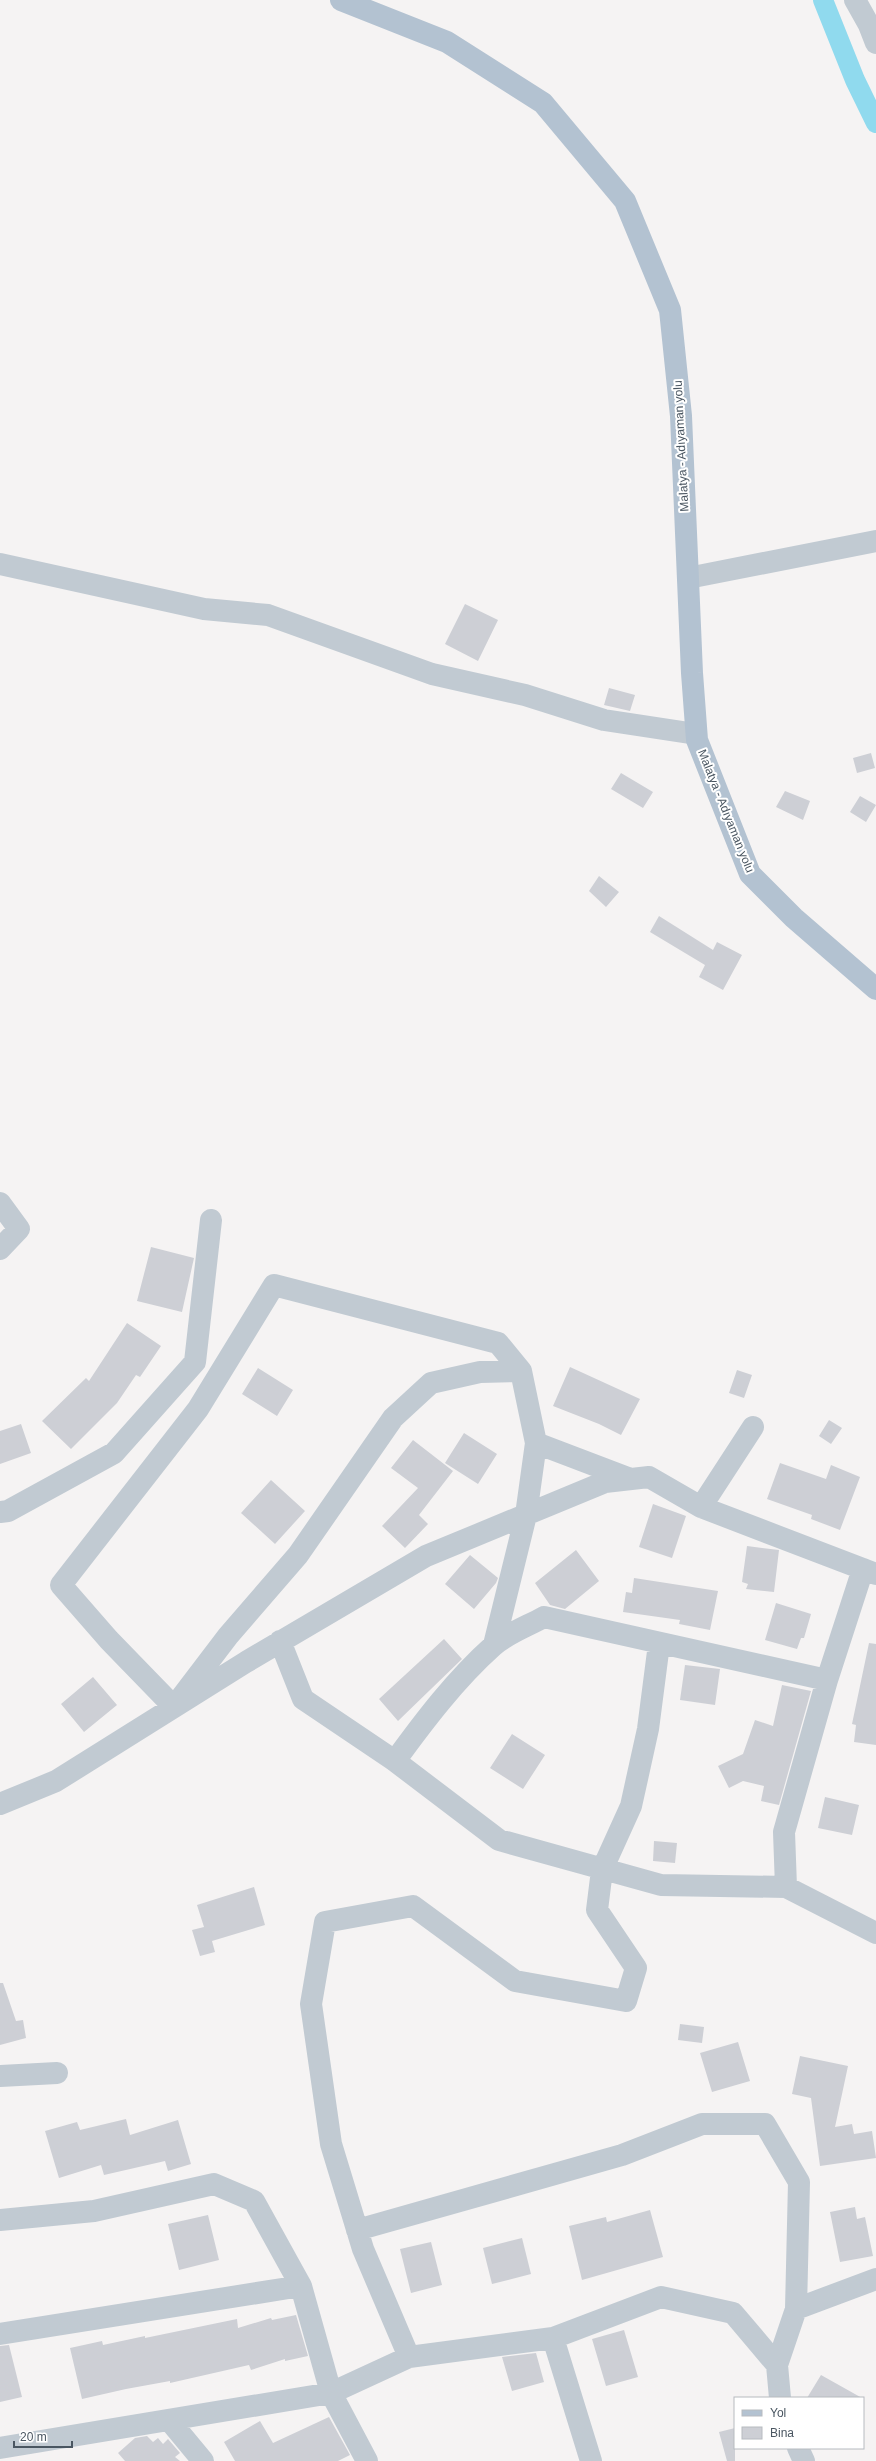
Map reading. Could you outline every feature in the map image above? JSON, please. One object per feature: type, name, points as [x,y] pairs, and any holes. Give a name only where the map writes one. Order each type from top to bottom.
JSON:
[{"type":"main road","name":"Malatya - Adıyaman yolu","points":[[341,0],[447,42],[543,103],[625,201],[670,310],[681,416],[696,734],[717,796],[750,874],[794,918],[876,989]]},
{"type":"street","points":[[855,0],[869,25],[876,43]]},
{"type":"street","points":[[688,578],[876,541]]},
{"type":"street","points":[[0,564],[204,608],[268,615],[432,674],[526,695],[604,720],[696,734]]},
{"type":"street","points":[[0,1203],[19,1229],[0,1249]]},
{"type":"street","points":[[0,1512],[8,1511],[114,1453],[195,1362],[211,1220]]},
{"type":"street","points":[[174,1707],[109,1640],[60,1585],[198,1410],[274,1286],[498,1343],[521,1371],[536,1443],[526,1515],[494,1645]]},
{"type":"street","points":[[174,1707],[228,1636],[298,1555],[393,1418],[431,1383],[480,1372],[521,1371]]},
{"type":"street","points":[[701,1506],[753,1427]]},
{"type":"street","points":[[536,1443],[631,1479]]},
{"type":"street","points":[[0,1804],[56,1781],[280,1642],[426,1556],[605,1482],[648,1477],[701,1506],[869,1571],[827,1680],[784,1832],[786,1887]]},
{"type":"street","points":[[395,1761],[414,1735],[457,1683],[494,1645],[544,1617],[659,1644],[827,1680]]},
{"type":"street","points":[[280,1642],[303,1700],[395,1761],[499,1840],[602,1870],[661,1885],[786,1887],[876,1933]]},
{"type":"street","points":[[409,2357],[363,2249],[331,2144],[311,2004],[325,1922],[413,1906],[515,1981],[626,2001],[636,1968],[597,1910],[602,1870],[631,1806],[648,1729],[659,1644]]},
{"type":"street","points":[[0,2076],[57,2073]]},
{"type":"street","points":[[357,2230],[622,2155],[702,2124],[765,2124],[799,2182],[796,2309],[777,2365],[780,2397]]},
{"type":"street","points":[[0,2220],[94,2211],[214,2184],[254,2201],[301,2286],[331,2393],[367,2461]]},
{"type":"street","points":[[796,2309],[876,2280]]},
{"type":"street","points":[[0,2334],[301,2286]]},
{"type":"street","points":[[0,2448],[331,2393],[409,2357],[553,2338],[661,2297],[733,2313],[777,2365]]},
{"type":"street","points":[[553,2338],[591,2461]]},
{"type":"street","points":[[169,2420],[203,2461]]},
{"type":"street","points":[[798,2449],[804,2461]]},
{"type":"building","points":[[465,604],[498,620],[478,661],[445,644]]},
{"type":"building","points":[[609,688],[635,695],[630,711],[604,705]]},
{"type":"building","points":[[871,753],[875,768],[857,773],[853,758]]},
{"type":"building","points":[[621,773],[653,792],[643,808],[611,789]]},
{"type":"building","points":[[785,791],[810,801],[803,820],[776,807]]},
{"type":"building","points":[[860,796],[876,805],[866,822],[850,812]]},
{"type":"building","points":[[599,876],[619,892],[606,907],[589,891]]},
{"type":"building","points":[[659,916],[713,950],[717,942],[742,955],[723,990],[699,977],[705,965],[650,932]]},
{"type":"building","points":[[151,1247],[194,1258],[182,1312],[137,1301]]},
{"type":"building","points":[[127,1323],[161,1346],[140,1377],[136,1375],[117,1403],[71,1449],[42,1421],[86,1378],[89,1381]]},
{"type":"building","points":[[570,1367],[640,1399],[621,1435],[599,1424],[553,1406]]},
{"type":"building","points":[[258,1368],[293,1390],[277,1416],[242,1394]]},
{"type":"building","points":[[737,1370],[752,1375],[744,1398],[729,1393]]},
{"type":"building","points":[[829,1420],[842,1428],[831,1444],[819,1436]]},
{"type":"building","points":[[21,1424],[31,1453],[0,1464],[0,1431]]},
{"type":"building","points":[[464,1433],[497,1454],[478,1484],[445,1463]]},
{"type":"building","points":[[413,1440],[453,1471],[419,1515],[428,1524],[405,1548],[382,1526],[418,1488],[391,1468]]},
{"type":"building","points":[[780,1463],[826,1479],[831,1465],[860,1477],[840,1530],[811,1519],[812,1515],[767,1499]]},
{"type":"building","points":[[271,1480],[305,1511],[275,1544],[241,1513]]},
{"type":"building","points":[[653,1504],[686,1516],[672,1558],[639,1547]]},
{"type":"building","points":[[747,1546],[779,1550],[774,1592],[746,1589],[748,1584],[742,1582]]},
{"type":"building","points":[[576,1550],[599,1581],[565,1609],[550,1605],[535,1583]]},
{"type":"building","points":[[470,1555],[498,1578],[496,1583],[474,1609],[445,1584]]},
{"type":"building","points":[[634,1578],[718,1591],[710,1630],[679,1624],[680,1620],[623,1612],[626,1592],[632,1593]]},
{"type":"building","points":[[776,1603],[811,1614],[804,1638],[801,1638],[797,1649],[765,1640]]},
{"type":"building","points":[[444,1639],[462,1659],[398,1721],[379,1699]]},
{"type":"building","points":[[869,1643],[876,1644],[876,1745],[854,1742],[856,1725],[852,1724]]},
{"type":"building","points":[[685,1665],[720,1669],[715,1705],[680,1700]]},
{"type":"building","points":[[93,1677],[117,1705],[84,1732],[61,1704]]},
{"type":"building","points":[[782,1685],[811,1691],[779,1805],[761,1801],[764,1786],[743,1781],[729,1788],[718,1766],[743,1754],[755,1720],[773,1726]]},
{"type":"building","points":[[512,1734],[545,1755],[523,1789],[490,1768]]},
{"type":"building","points":[[825,1797],[859,1805],[852,1835],[818,1828]]},
{"type":"building","points":[[654,1841],[677,1843],[675,1863],[653,1861]]},
{"type":"building","points":[[254,1887],[265,1925],[212,1941],[215,1952],[200,1956],[192,1930],[204,1927],[197,1905]]},
{"type":"building","points":[[0,1983],[3,1983],[16,2021],[23,2020],[26,2038],[0,2045]]},
{"type":"building","points":[[680,2024],[704,2027],[702,2043],[678,2040]]},
{"type":"building","points":[[738,2042],[750,2081],[712,2092],[700,2053]]},
{"type":"building","points":[[800,2056],[848,2066],[835,2127],[852,2124],[854,2134],[872,2131],[876,2158],[820,2166],[811,2098],[792,2094]]},
{"type":"building","points":[[126,2119],[130,2135],[178,2120],[191,2164],[168,2171],[165,2161],[104,2175],[101,2165],[59,2178],[45,2131],[77,2122],[80,2130]]},
{"type":"building","points":[[855,2207],[857,2219],[865,2217],[873,2256],[840,2262],[830,2212]]},
{"type":"building","points":[[650,2210],[663,2257],[582,2280],[569,2226],[606,2217],[607,2222]]},
{"type":"building","points":[[208,2215],[219,2260],[179,2270],[168,2224]]},
{"type":"building","points":[[522,2238],[531,2274],[492,2284],[483,2248]]},
{"type":"building","points":[[431,2242],[442,2285],[411,2293],[400,2249]]},
{"type":"building","points":[[296,2315],[308,2356],[285,2361],[285,2359],[251,2370],[249,2365],[170,2383],[170,2381],[82,2399],[70,2348],[102,2341],[103,2345],[145,2336],[145,2338],[237,2319],[238,2328],[271,2318],[272,2320]]},
{"type":"building","points":[[624,2330],[638,2377],[606,2386],[592,2339]]},
{"type":"building","points":[[9,2345],[22,2397],[0,2402],[0,2346]]},
{"type":"building","points":[[536,2353],[544,2382],[512,2391],[502,2357]]},
{"type":"building","points":[[821,2375],[860,2397],[808,2397]]},
{"type":"building","points":[[329,2417],[350,2455],[338,2461],[235,2461],[224,2442],[260,2421],[273,2443]]},
{"type":"building","points":[[734,2428],[735,2461],[727,2461],[719,2432]]},
{"type":"building","points":[[147,2436],[153,2442],[158,2438],[163,2444],[168,2439],[180,2453],[175,2457],[180,2461],[125,2461],[118,2453],[135,2438]]},
{"type":"waterway","points":[[823,0],[855,80],[876,123]]}]
